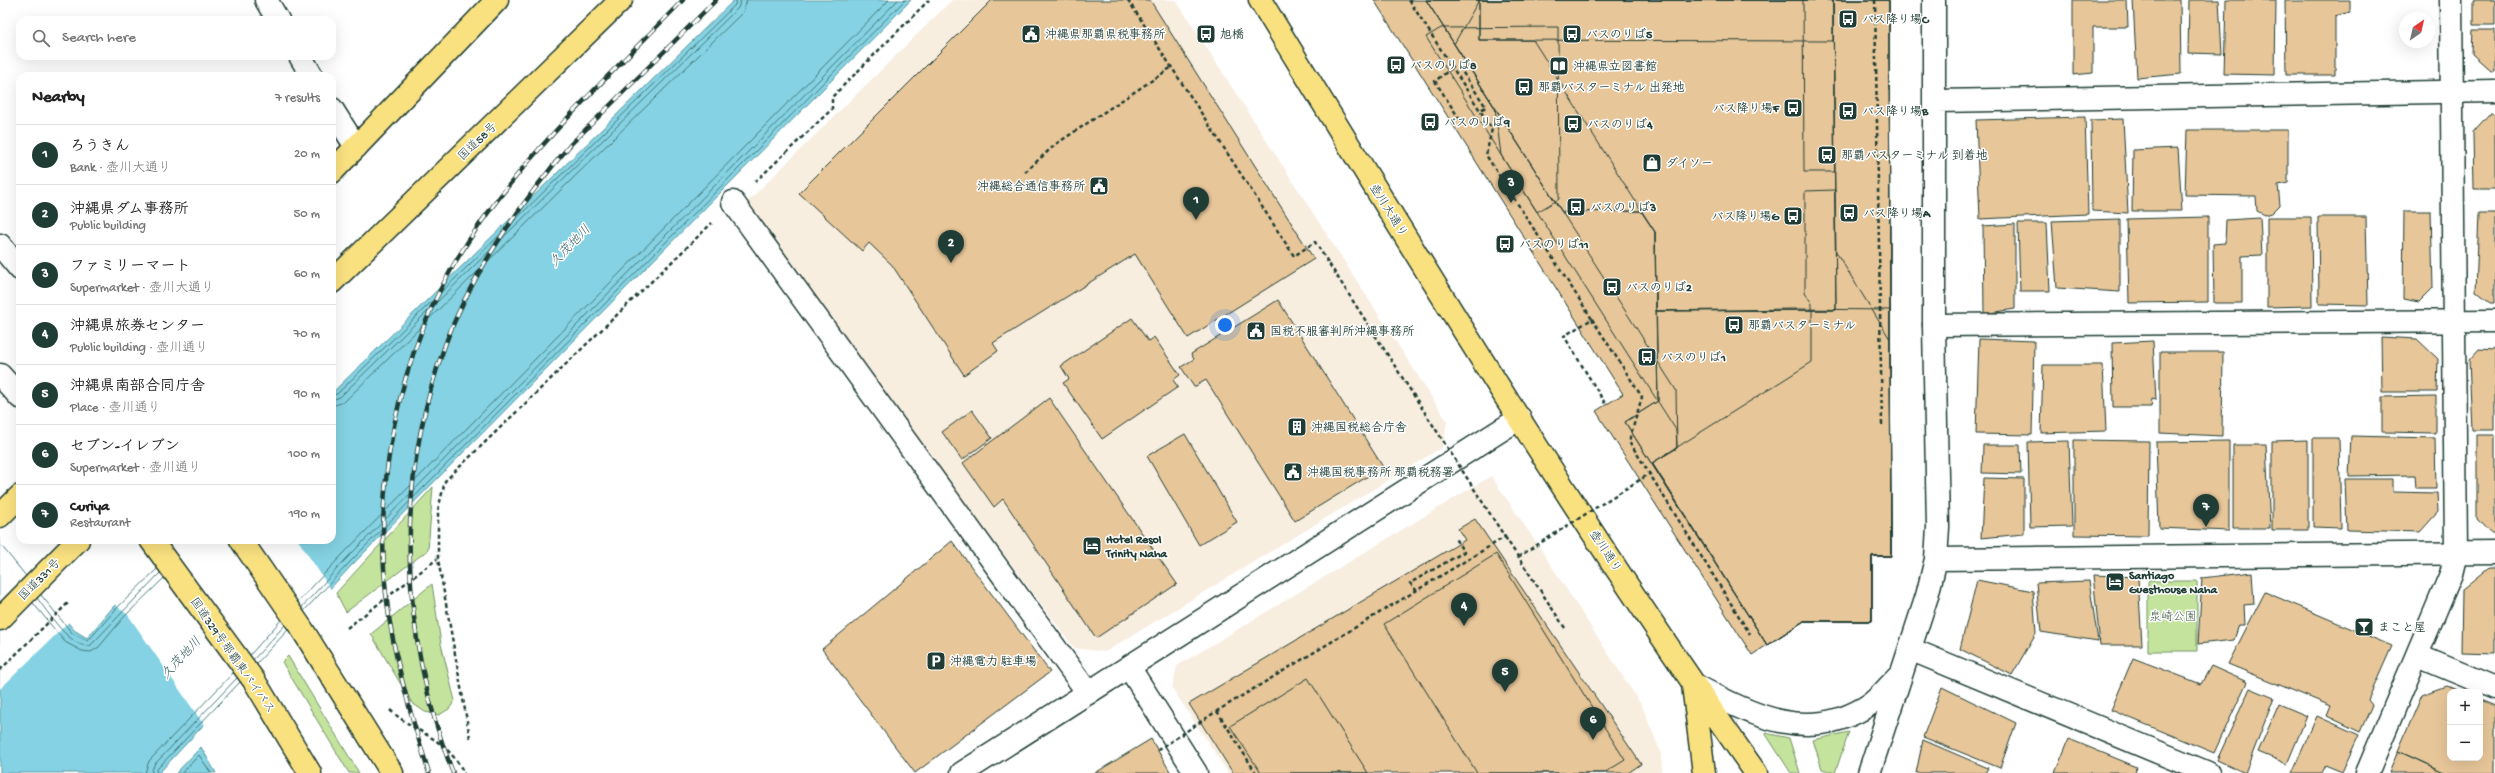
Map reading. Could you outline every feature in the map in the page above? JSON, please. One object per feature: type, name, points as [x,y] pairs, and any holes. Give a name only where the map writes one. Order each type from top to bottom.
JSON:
[{"type":"highway","points":[[336,168],[497,0]]},
{"type":"highway","name":"国道58号","points":[[336,278],[621,0]]},
{"type":"highway","name":"壺川大通り","points":[[1260,0],[1520,418]]},
{"type":"highway","name":"壺川通り","points":[[1520,418],[1693,684],[1756,773]]},
{"type":"highway","points":[[0,516],[16,500]]},
{"type":"highway","name":"国道331号","points":[[0,618],[44,576],[74,544]]},
{"type":"highway","name":"国道329号那覇東バイパス","points":[[155,544],[255,682],[310,773]]},
{"type":"highway","points":[[244,544],[302,629],[392,773]]},
{"type":"highway","name":"壺川通り","points":[[1693,684],[1704,763]]},
{"type":"highway","points":[[1704,763],[1717,773]]},
{"type":"street","points":[[266,0],[276,16]]},
{"type":"street","points":[[1869,773],[1910,648],[1936,559],[1938,527],[1934,325],[1936,100],[1934,0]]},
{"type":"street","points":[[2367,773],[2418,656],[2451,574],[2456,553],[2451,0]]},
{"type":"street","points":[[302,60],[310,72]]},
{"type":"street","points":[[1936,100],[2495,91]]},
{"type":"street","points":[[336,115],[356,147]]},
{"type":"street","points":[[733,202],[1088,693]]},
{"type":"street","points":[[0,245],[16,264]]},
{"type":"street","points":[[1934,325],[2495,321]]},
{"type":"street","points":[[0,375],[16,393]]},
{"type":"street","points":[[962,773],[1520,418]]},
{"type":"street","points":[[1936,559],[2495,553]]},
{"type":"street","points":[[1910,648],[2208,773]]},
{"type":"street","points":[[2418,656],[2495,688]]},
{"type":"street","points":[[1129,667],[1196,773]]},
{"type":"street","points":[[1693,684],[1758,716],[1787,723],[1813,724],[1825,723],[1849,716],[1873,702],[1900,675]]},
{"type":"path","points":[[470,738],[438,559],[438,510],[445,481],[733,202],[832,109],[832,97],[929,0]]},
{"type":"path","points":[[1128,0],[1294,256],[1315,242],[1565,628]]},
{"type":"path","points":[[1409,0],[1492,129],[1486,155],[1642,397],[1628,441],[1750,634]]},
{"type":"path","points":[[1875,0],[1882,425]]},
{"type":"path","points":[[1025,172],[1056,144],[1172,67]]},
{"type":"path","points":[[1459,67],[1486,107],[1480,110]]},
{"type":"path","points":[[1452,68],[1435,81],[1462,123]]},
{"type":"path","points":[[1592,319],[1564,336],[1606,404]]},
{"type":"path","points":[[1518,557],[1649,474]]},
{"type":"path","points":[[1417,591],[1410,583],[1464,552],[1454,537]]},
{"type":"path","points":[[1158,750],[1217,711],[1505,537]]},
{"type":"path","points":[[348,628],[438,559]]},
{"type":"path","points":[[0,670],[68,603]]},
{"type":"path","points":[[387,707],[408,724],[441,742],[457,761],[464,773]]},
{"type":"path","points":[[1217,711],[1256,773]]},
{"type":"shaded area","points":[[952,0],[1176,0],[1447,421],[1443,447],[1105,652],[1074,648],[742,207]]},
{"type":"shaded area","points":[[1491,476],[1536,542],[1642,706],[1661,753],[1662,773],[1228,773],[1172,688],[1177,666]]},
{"type":"green space","points":[[433,487],[428,550],[346,612],[336,593]]},
{"type":"green space","name":"泉崎公園","points":[[2148,581],[2197,581],[2197,651],[2148,651]]},
{"type":"green space","points":[[432,584],[441,644],[455,701],[449,709],[439,715],[425,712],[412,703],[371,634]]},
{"type":"green space","points":[[288,656],[359,773],[349,773],[282,662]]},
{"type":"green space","points":[[1849,732],[1835,773],[1822,769],[1813,740]]},
{"type":"green space","points":[[1765,733],[1789,738],[1800,773],[1791,773]]},
{"type":"water","name":"久茂地川","points":[[734,0],[911,0],[352,565],[159,773],[0,773],[0,538],[74,630],[87,638],[113,607],[177,544],[336,544],[336,389]]},
{"type":"water","points":[[201,747],[216,773],[176,773]]},
{"type":"pier","points":[[0,536],[70,621],[0,689]]},
{"type":"pier","points":[[174,544],[301,544],[332,591],[206,728],[128,615],[113,603]]},
{"type":"building","points":[[992,0],[1150,0],[1314,259],[1188,338],[1135,254],[993,343],[998,351],[964,375],[892,265],[869,243],[862,251],[799,193]]},
{"type":"building","name":"那覇バスターミナル","points":[[1374,0],[1889,0],[1891,556],[1872,556],[1872,621],[1804,621],[1752,655],[1596,411],[1623,394]]},
{"type":"building","name":"那覇バスターミナル","points":[[1426,0],[1889,0],[1891,556],[1872,556],[1872,621],[1804,621],[1767,645],[1652,463],[1677,448],[1676,430],[1501,155],[1495,108]]},
{"type":"building","name":"那覇バスターミナル","points":[[1426,0],[1889,0],[1891,556],[1872,556],[1872,621],[1804,621],[1767,645],[1625,422],[1658,401],[1655,232],[1641,211],[1562,212]]},
{"type":"building","name":"那覇バスターミナル","points":[[1426,0],[1889,0],[1891,556],[1872,556],[1872,621],[1804,621],[1767,645],[1652,463],[1677,448],[1676,390]]},
{"type":"building","points":[[1479,0],[1833,0],[1833,41],[1479,40]]},
{"type":"building","points":[[1479,0],[1833,0],[1836,310],[1656,311],[1655,232],[1641,211],[1562,212],[1454,44]]},
{"type":"building","points":[[1479,0],[1833,0],[1836,310],[1656,311],[1655,232],[1533,40],[1479,40]]},
{"type":"building","points":[[1803,0],[1833,0],[1835,172],[1804,172]]},
{"type":"building","points":[[2073,0],[2127,0],[2128,27],[2093,27],[2093,73],[2073,75]]},
{"type":"building","points":[[2133,0],[2180,0],[2181,74],[2137,78]]},
{"type":"building","points":[[2189,0],[2219,0],[2222,54],[2188,53]]},
{"type":"building","points":[[2226,0],[2276,0],[2275,75],[2224,74]]},
{"type":"building","points":[[2285,0],[2350,0],[2350,12],[2335,16],[2335,75],[2286,75]]},
{"type":"building","points":[[2474,0],[2495,0],[2495,25],[2474,25]]},
{"type":"building","points":[[1558,27],[1559,199],[1537,212],[1426,37],[1441,28]]},
{"type":"building","points":[[2473,30],[2495,30],[2495,71],[2491,71],[2472,54]]},
{"type":"building","points":[[2490,113],[2495,114],[2495,189],[2474,189],[2473,132]]},
{"type":"building","points":[[2085,117],[2088,214],[1980,219],[1976,120]]},
{"type":"building","points":[[2123,119],[2128,213],[2092,211],[2091,120]]},
{"type":"building","points":[[2187,130],[2288,130],[2288,183],[2278,185],[2280,205],[2272,213],[2265,215],[2257,211],[2256,196],[2185,195]]},
{"type":"building","points":[[2178,148],[2182,211],[2132,211],[2133,150]]},
{"type":"building","points":[[1835,190],[1836,252],[1890,339],[1891,556],[1872,556],[1872,621],[1804,621],[1767,645],[1652,463],[1812,362],[1812,304],[1805,292],[1805,191]]},
{"type":"building","points":[[2404,211],[2431,211],[2433,288],[2419,302],[2403,299]]},
{"type":"building","points":[[2479,213],[2495,213],[2495,303],[2491,303],[2476,291]]},
{"type":"building","points":[[2208,217],[2208,302],[2129,303],[2127,219]]},
{"type":"building","points":[[2267,217],[2311,217],[2312,306],[2267,307]]},
{"type":"building","points":[[2318,217],[2366,217],[2368,305],[2319,304]]},
{"type":"building","points":[[2260,218],[2262,255],[2242,256],[2242,303],[2214,303],[2213,244],[2225,243],[2226,220]]},
{"type":"building","points":[[2120,219],[2120,292],[2057,288],[2052,221]]},
{"type":"building","points":[[2018,223],[2047,223],[2050,291],[2020,291]]},
{"type":"building","points":[[2015,224],[2015,309],[1984,314],[1983,226]]},
{"type":"building","name":"沖縄国税総合庁舎","points":[[1278,300],[1383,467],[1295,521],[1206,380],[1194,387],[1181,367],[1194,359],[1191,354]]},
{"type":"building","points":[[1795,309],[1890,310],[1891,556],[1872,556],[1872,621],[1804,621],[1767,645],[1625,422],[1658,401],[1656,311]]},
{"type":"building","points":[[1132,318],[1148,341],[1154,337],[1180,375],[1173,380],[1178,387],[1102,439],[1063,383],[1069,379],[1061,366]]},
{"type":"building","points":[[2381,337],[2417,339],[2438,359],[2437,392],[2382,392]]},
{"type":"building","points":[[1979,339],[2034,341],[2032,435],[1976,434]]},
{"type":"building","points":[[2153,341],[2156,400],[2152,399],[2151,407],[2113,407],[2112,343]]},
{"type":"building","points":[[2479,349],[2495,350],[2495,430],[2472,430],[2469,360]]},
{"type":"building","points":[[2160,352],[2223,352],[2222,436],[2160,433]]},
{"type":"building","points":[[2043,365],[2103,365],[2106,431],[2041,433]]},
{"type":"building","points":[[2436,396],[2436,433],[2382,432],[2382,397]]},
{"type":"building","name":"Hotel Resol Trinity Naha","points":[[1049,398],[1177,584],[1096,638],[1003,499],[994,507],[963,463]]},
{"type":"building","points":[[972,410],[992,438],[962,460],[942,432]]},
{"type":"building","points":[[1185,434],[1237,522],[1199,545],[1147,456]]},
{"type":"building","points":[[2477,435],[2495,435],[2495,533],[2490,533],[2477,519]]},
{"type":"building","points":[[2351,436],[2435,438],[2436,488],[2416,488],[2415,475],[2349,476]]},
{"type":"building","points":[[2313,438],[2339,438],[2341,528],[2313,527]]},
{"type":"building","points":[[2074,440],[2149,441],[2148,536],[2074,535]]},
{"type":"building","points":[[2308,440],[2308,530],[2272,530],[2272,441]]},
{"type":"building","points":[[2069,441],[2072,526],[2030,527],[2028,442]]},
{"type":"building","points":[[2229,441],[2229,531],[2159,528],[2156,442]]},
{"type":"building","points":[[1983,445],[2020,445],[2021,474],[1982,473]]},
{"type":"building","points":[[2233,445],[2266,445],[2270,528],[2233,528]]},
{"type":"building","points":[[1984,478],[2024,479],[2024,534],[1981,538]]},
{"type":"building","points":[[2345,479],[2393,479],[2393,492],[2437,493],[2438,512],[2420,532],[2347,530]]},
{"type":"building","points":[[1475,519],[1641,764],[1628,773],[1233,773],[1189,704],[1465,540],[1458,529]]},
{"type":"building","name":"沖縄電力 駐車場","points":[[952,541],[1050,672],[915,773],[822,649]]},
{"type":"building","points":[[1496,554],[1625,760],[1604,773],[1477,773],[1384,624]]},
{"type":"building","points":[[2489,568],[2495,568],[2495,653],[2461,652],[2462,590]]},
{"type":"building","points":[[2252,572],[2254,604],[2244,605],[2245,625],[2239,625],[2234,640],[2198,644],[2202,578]]},
{"type":"building","points":[[2093,575],[2138,577],[2142,645],[2100,645]]},
{"type":"building","points":[[1977,580],[2033,591],[2036,633],[2012,675],[1960,649]]},
{"type":"building","points":[[2089,581],[2098,641],[2041,632],[2036,583]]},
{"type":"building","points":[[2265,592],[2392,646],[2368,700],[2372,705],[2360,732],[2327,716],[2331,706],[2228,664]]},
{"type":"building","points":[[2133,658],[2201,684],[2211,666],[2247,682],[2214,753],[2111,710]]},
{"type":"building","points":[[1308,678],[1368,773],[1261,773],[1230,726]]},
{"type":"building","points":[[2447,686],[2454,689],[2447,689],[2447,761],[2483,761],[2483,701],[2495,706],[2495,773],[2446,773],[2398,751],[2422,695]]},
{"type":"building","points":[[1942,687],[2016,723],[2000,768],[1923,737]]},
{"type":"building","points":[[2250,688],[2274,698],[2245,773],[2217,760]]},
{"type":"building","points":[[2279,704],[2307,716],[2287,764],[2258,752]]},
{"type":"building","points":[[2317,716],[2359,735],[2342,772],[2325,765],[2321,773],[2292,773]]},
{"type":"building","points":[[1151,739],[1171,773],[1095,773]]},
{"type":"building","points":[[2069,739],[2137,767],[2135,773],[2055,773]]},
{"type":"building","points":[[1923,740],[1988,768],[1985,773],[1916,773]]},
{"type":"building","points":[[2398,751],[2446,773],[2389,773]]},
{"type":"railway","points":[[429,773],[406,694],[394,645],[386,597],[383,548],[384,499],[390,450],[399,402],[413,355],[431,309],[453,266],[476,229],[502,194],[560,126],[683,0]]},
{"type":"railway","points":[[453,773],[435,721],[422,668],[414,615],[410,561],[411,507],[417,453],[428,400],[444,348],[455,321],[482,267],[516,215],[552,166],[571,144],[716,0]]},
{"type":"place","name":"バス降り場C","points":[[1848,19]]},
{"type":"place","name":"沖縄県那覇県税事務所","points":[[1031,34]]},
{"type":"place","name":"旭橋","points":[[1206,34]]},
{"type":"place","name":"バスのりば5","points":[[1572,34]]},
{"type":"place","name":"バスのりば8","points":[[1396,65]]},
{"type":"place","name":"沖縄県立図書館","points":[[1559,66]]},
{"type":"place","name":"那覇バスターミナル 出発地","points":[[1524,87]]},
{"type":"place","name":"バス降り場F","points":[[1793,108]]},
{"type":"place","name":"バス降り場B","points":[[1848,111]]},
{"type":"place","name":"バスのりば9","points":[[1430,122]]},
{"type":"place","name":"バスのりば4","points":[[1573,124]]},
{"type":"place","name":"那覇バスターミナル 到着地","points":[[1827,155]]},
{"type":"place","name":"ダイソー","points":[[1652,163]]},
{"type":"place","name":"沖縄総合通信事務所","points":[[1099,186]]},
{"type":"place","name":"ファミリーマート","points":[[1511,203]]},
{"type":"place","name":"バスのりば3","points":[[1576,207]]},
{"type":"place","name":"バス降り場A","points":[[1849,213]]},
{"type":"place","name":"バス降り場G","points":[[1793,216]]},
{"type":"place","name":"ろうきん","points":[[1196,220]]},
{"type":"place","name":"バスのりば11","points":[[1505,244]]},
{"type":"place","name":"沖縄県ダム事務所","points":[[951,263]]},
{"type":"place","name":"バスのりば2","points":[[1612,287]]},
{"type":"place","name":"那覇バスターミナル","points":[[1734,325]]},
{"type":"place","name":"国税不服審判所沖縄事務所","points":[[1256,331]]},
{"type":"place","name":"バスのりば1","points":[[1647,357]]},
{"type":"place","name":"沖縄国税総合庁舎","points":[[1297,427]]},
{"type":"place","name":"沖縄国税事務所 那覇税務署","points":[[1293,472]]},
{"type":"place","name":"Curiya","points":[[2206,527]]},
{"type":"place","name":"Hotel Resol Trinity Naha","points":[[1092,546]]},
{"type":"place","name":"Santiago Guesthouse Naha","points":[[2115,582]]},
{"type":"place","name":"沖縄県旅券センター","points":[[1464,626]]},
{"type":"place","name":"まこと屋","points":[[2364,627]]},
{"type":"place","name":"沖縄電力 駐車場","points":[[936,661]]},
{"type":"place","name":"沖縄県南部合同庁舎","points":[[1505,692]]},
{"type":"place","name":"セブン-イレブン","points":[[1593,740]]}]
